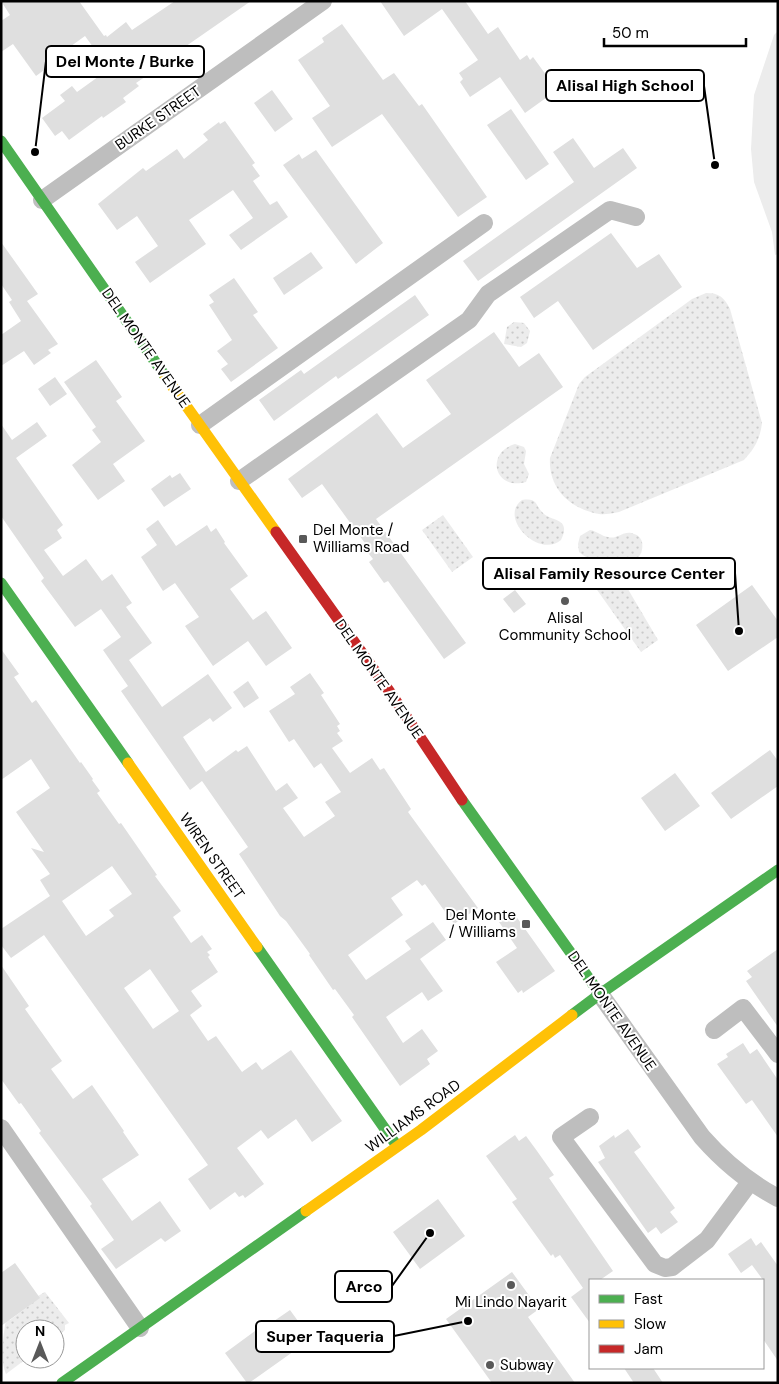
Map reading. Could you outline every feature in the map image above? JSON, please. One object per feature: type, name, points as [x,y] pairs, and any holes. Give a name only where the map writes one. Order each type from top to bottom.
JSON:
[{"type":"street","name":"BURKE STREET","points":[[42,200],[323,1]]},
{"type":"street","name":"DEL MONTE AVENUE","points":[[1,141],[239,481],[392,695],[483,831],[702,1137],[720,1157],[750,1182],[778,1198]]},
{"type":"street","points":[[239,481],[469,320],[488,294],[610,210],[636,217]]},
{"type":"street","points":[[200,425],[484,223]]},
{"type":"street","name":"WIREN STREET","points":[[1,583],[397,1146]]},
{"type":"street","name":"WILLIAMS ROAD","points":[[62,1383],[421,1130],[600,994],[778,870]]},
{"type":"street","points":[[714,1030],[743,1008],[778,1054]]},
{"type":"street","points":[[590,1116],[561,1137],[655,1264],[665,1268],[672,1267],[707,1240],[750,1182]]},
{"type":"street","points":[[1,1128],[140,1328]]},
{"type":"shaded area","points":[[778,31],[778,254],[775,255],[772,232],[754,182],[751,149],[754,95],[774,35]]},
{"type":"shaded area","points":[[706,293],[721,296],[730,309],[762,423],[760,434],[754,447],[744,460],[619,512],[599,514],[570,502],[557,488],[550,469],[550,458],[579,384],[585,377],[692,299]]},
{"type":"shaded area","points":[[514,322],[524,323],[530,331],[527,343],[521,347],[504,344],[507,327]]},
{"type":"shaded area","points":[[515,444],[524,447],[526,451],[524,464],[529,474],[526,482],[515,483],[507,481],[497,470],[497,462],[500,455]]},
{"type":"shaded area","points":[[522,500],[535,502],[543,513],[562,524],[564,533],[561,540],[552,544],[542,544],[524,534],[515,516],[516,507]]},
{"type":"shaded area","points":[[443,515],[473,557],[452,572],[422,530]]},
{"type":"shaded area","points":[[590,530],[612,538],[627,533],[635,534],[642,541],[641,552],[636,559],[628,563],[618,564],[595,561],[579,552],[580,536]]},
{"type":"shaded area","points":[[619,574],[658,640],[641,652],[595,587]]},
{"type":"shaded area","points":[[45,1292],[69,1323],[65,1325],[65,1319],[15,1319],[15,1367],[6,1374],[4,1369],[3,1341],[6,1320],[10,1320],[39,1298],[38,1296]]},
{"type":"building","points":[[1,1],[79,1],[104,36],[106,35],[107,37],[126,22],[132,30],[175,1],[251,1],[179,51],[173,57],[176,61],[164,69],[161,66],[136,83],[139,86],[123,98],[126,102],[103,118],[102,116],[69,140],[62,131],[55,136],[42,118],[65,101],[60,95],[72,86],[77,92],[109,69],[85,36],[60,54],[62,57],[36,76],[13,44],[1,52],[1,21],[10,15]]},
{"type":"building","points":[[380,1],[465,1],[488,34],[498,27],[520,60],[527,55],[530,60],[533,57],[557,90],[525,113],[500,77],[470,97],[460,82],[463,79],[459,73],[478,60],[442,9],[404,36]]},
{"type":"building","points":[[342,24],[383,80],[394,73],[419,106],[422,104],[487,197],[458,217],[382,114],[332,147],[312,118],[330,106],[298,60],[324,42],[322,38]]},
{"type":"building","points":[[272,90],[293,119],[275,132],[254,103]]},
{"type":"building","points":[[511,109],[549,164],[526,180],[487,125]]},
{"type":"building","points":[[225,121],[255,163],[252,165],[260,176],[253,181],[270,205],[277,201],[288,217],[241,250],[229,235],[253,218],[233,190],[189,220],[206,244],[150,283],[135,262],[158,246],[137,216],[117,230],[98,204],[143,168],[146,171],[177,149],[184,159],[208,140],[203,134],[219,122],[220,124]]},
{"type":"building","points":[[573,138],[594,168],[623,148],[637,168],[478,281],[463,261],[574,182],[553,152]]},
{"type":"building","points":[[316,150],[383,243],[356,264],[283,165],[299,154],[302,159]]},
{"type":"building","points":[[611,233],[637,268],[659,254],[682,287],[593,350],[558,301],[534,318],[520,297]]},
{"type":"building","points":[[1,242],[38,294],[27,301],[58,344],[48,350],[51,353],[34,365],[24,351],[1,366],[1,335],[21,321],[9,302],[12,300],[1,284]]},
{"type":"building","points":[[311,252],[323,268],[284,295],[273,278]]},
{"type":"building","points":[[234,278],[258,312],[253,315],[278,348],[231,382],[221,369],[228,364],[217,351],[232,340],[209,305],[214,302],[209,295]]},
{"type":"building","points":[[415,295],[429,315],[338,379],[336,376],[274,421],[259,400],[301,370],[304,374]]},
{"type":"building","points":[[494,332],[519,367],[539,353],[563,387],[376,519],[466,643],[444,659],[388,581],[384,583],[369,562],[373,559],[364,548],[367,546],[322,484],[302,498],[288,479],[377,413],[403,448],[451,414],[426,380]]},
{"type":"building","points":[[96,360],[122,397],[116,401],[145,441],[113,464],[125,481],[98,500],[72,465],[101,442],[92,430],[96,427],[64,382]]},
{"type":"building","points":[[55,377],[67,394],[50,406],[38,389]]},
{"type":"building","points":[[37,422],[47,436],[16,458],[63,525],[57,530],[62,538],[44,550],[63,576],[86,559],[102,581],[112,574],[132,603],[126,607],[152,643],[129,660],[162,707],[208,674],[232,708],[213,722],[210,718],[183,737],[206,772],[236,750],[238,752],[247,746],[276,791],[287,783],[298,798],[283,808],[304,837],[335,816],[325,802],[341,792],[321,763],[314,768],[294,739],[289,742],[269,711],[295,694],[290,687],[310,673],[324,693],[321,695],[340,724],[337,726],[340,731],[337,733],[343,741],[332,748],[350,773],[372,758],[380,770],[384,768],[411,809],[408,812],[478,908],[454,924],[425,884],[422,886],[417,880],[391,898],[403,915],[348,955],[366,980],[411,949],[405,941],[433,922],[446,940],[420,959],[443,991],[428,1001],[422,992],[386,1017],[403,1043],[422,1029],[438,1051],[427,1059],[430,1064],[400,1086],[352,1017],[354,1015],[335,989],[333,990],[310,954],[286,921],[280,916],[239,854],[248,847],[202,781],[190,790],[121,691],[128,686],[103,650],[121,637],[101,609],[75,627],[41,581],[44,578],[1,516],[1,424],[12,440]]},
{"type":"building","points":[[180,473],[191,489],[164,507],[151,489],[170,475],[172,478]]},
{"type":"building","points":[[158,520],[176,546],[207,525],[211,532],[216,528],[224,543],[248,576],[230,589],[253,620],[266,611],[292,648],[266,666],[248,641],[213,666],[185,626],[199,617],[175,583],[163,591],[141,557],[157,545],[146,529]]},
{"type":"building","points":[[752,585],[778,621],[778,637],[728,671],[696,625]]},
{"type":"building","points":[[515,590],[526,604],[514,613],[503,599]]},
{"type":"building","points":[[1,649],[19,674],[14,677],[32,703],[36,700],[81,762],[100,791],[97,793],[119,824],[121,823],[157,875],[155,876],[181,911],[173,917],[191,943],[202,935],[212,949],[207,952],[210,955],[208,957],[218,972],[191,991],[202,1006],[190,1015],[208,1041],[216,1036],[242,1072],[256,1062],[262,1070],[291,1050],[342,1121],[312,1142],[296,1119],[268,1139],[261,1130],[237,1148],[264,1184],[245,1198],[243,1195],[239,1197],[235,1192],[210,1210],[188,1179],[208,1165],[44,935],[11,958],[1,945],[1,929],[50,896],[40,880],[50,874],[31,848],[44,852],[16,812],[50,788],[31,759],[1,780]],"holes":[[[112,866],[132,894],[109,910],[114,916],[86,936],[62,901]],[[150,969],[179,1011],[153,1029],[124,988]]]},
{"type":"building","points":[[248,681],[259,698],[244,708],[233,692]]},
{"type":"building","points":[[770,750],[778,761],[778,786],[731,819],[711,793]]},
{"type":"building","points":[[675,773],[700,806],[665,831],[641,798]]},
{"type":"building","points":[[513,912],[555,971],[523,993],[522,990],[518,993],[496,962],[517,948],[499,922]]},
{"type":"building","points":[[778,949],[778,1027],[746,981],[752,977],[747,971]]},
{"type":"building","points":[[1,965],[29,1006],[25,1009],[62,1061],[51,1069],[73,1099],[92,1085],[139,1155],[102,1179],[132,1221],[160,1201],[181,1231],[165,1242],[161,1238],[116,1269],[101,1249],[114,1240],[90,1206],[92,1204],[39,1133],[41,1131],[1,1079]]},
{"type":"building","points":[[743,1043],[750,1054],[757,1049],[778,1080],[778,1137],[752,1100],[746,1104],[717,1064],[728,1057],[726,1054]]},
{"type":"building","points":[[628,1129],[641,1147],[634,1152],[675,1208],[670,1212],[678,1222],[661,1234],[656,1227],[648,1233],[598,1162],[605,1158],[599,1146],[614,1135],[615,1138]]},
{"type":"building","points":[[515,1135],[519,1141],[526,1136],[554,1175],[549,1178],[613,1271],[601,1279],[589,1279],[589,1322],[571,1297],[583,1288],[560,1255],[555,1258],[553,1254],[551,1256],[512,1202],[517,1199],[486,1156]]},
{"type":"building","points":[[438,1199],[465,1236],[420,1269],[393,1232]]},
{"type":"building","points":[[751,1238],[756,1246],[761,1242],[778,1266],[778,1361],[764,1340],[764,1279],[752,1265],[741,1273],[728,1254]]},
{"type":"building","points":[[15,1263],[40,1298],[1,1326],[1,1273]]},
{"type":"building","points":[[512,1272],[539,1309],[528,1317],[575,1383],[492,1383],[446,1319]]},
{"type":"building","points":[[290,1310],[311,1339],[247,1383],[225,1353],[259,1328],[261,1330]]},
{"type":"building","points":[[625,1369],[654,1369],[663,1383],[634,1383]]},
{"type":"traffic: fast","points":[[1,141],[165,376]]},
{"type":"traffic: fast","points":[[1,583],[128,763]]},
{"type":"traffic: fast","points":[[462,800],[600,994]]},
{"type":"traffic: fast","points":[[572,1015],[778,870]]},
{"type":"traffic: fast","points":[[257,947],[397,1146]]},
{"type":"traffic: fast","points":[[62,1383],[306,1211]]},
{"type":"traffic: slow","points":[[165,376],[276,532]]},
{"type":"traffic: slow","points":[[128,763],[257,947]]},
{"type":"traffic: slow","points":[[306,1211],[421,1130],[572,1015]]},
{"type":"traffic: jam","points":[[276,532],[392,695],[462,800]]},
{"type":"place","name":"Del Monte / Burke","points":[[35,152]]},
{"type":"place","name":"Alisal High School","points":[[715,165]]},
{"type":"place","name":"Del Monte / Williams Road","points":[[303,539]]},
{"type":"place","name":"Alisal Community School","points":[[565,601]]},
{"type":"place","name":"Alisal Family Resource Center","points":[[739,631]]},
{"type":"place","name":"Del Monte / Williams","points":[[526,924]]},
{"type":"place","name":"Arco","points":[[430,1233]]},
{"type":"place","name":"Mi Lindo Nayarit","points":[[511,1285]]},
{"type":"place","name":"Super Taqueria","points":[[468,1321]]},
{"type":"place","name":"Subway","points":[[490,1365]]}]
